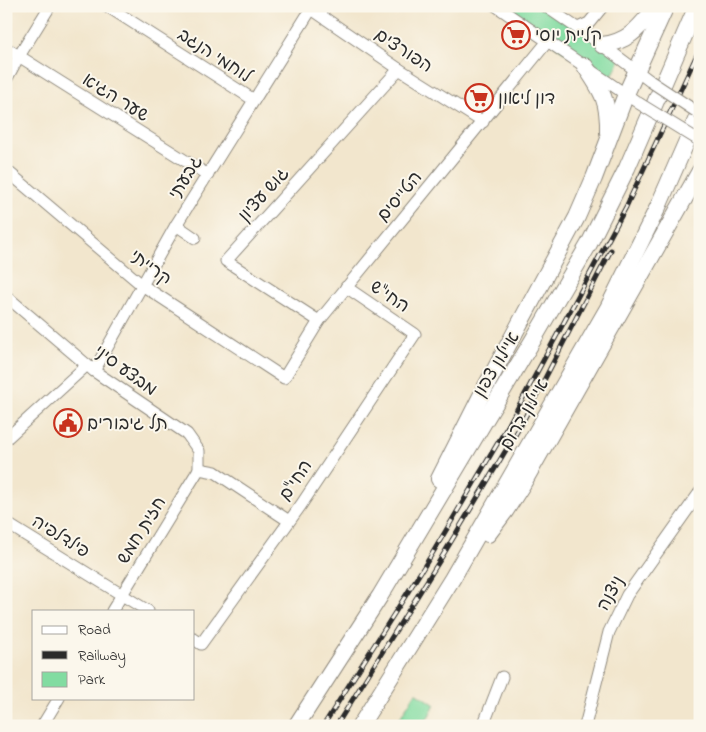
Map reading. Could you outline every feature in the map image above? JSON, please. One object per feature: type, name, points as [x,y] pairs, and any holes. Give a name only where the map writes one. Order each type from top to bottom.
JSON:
[{"type":"highway","points":[[596,41],[614,44],[627,38],[636,31],[657,6]]},
{"type":"highway","points":[[380,596],[484,388],[577,217],[636,70],[666,6]]},
{"type":"highway","name":"איילון צפון","points":[[296,726],[380,596],[589,244],[627,168],[697,6]]},
{"type":"highway","points":[[585,66],[603,92],[608,119],[607,143]]},
{"type":"highway","name":"איילון דרום","points":[[360,726],[452,579],[612,301],[658,207],[700,112]]},
{"type":"highway","points":[[452,579],[506,510],[522,485],[697,180]]},
{"type":"street","points":[[6,80],[50,6]]},
{"type":"street","name":"לוחמי הנגב","points":[[107,6],[254,100]]},
{"type":"street","points":[[496,6],[640,104],[698,140]]},
{"type":"street","points":[[544,6],[578,28],[650,81],[700,112]]},
{"type":"street","points":[[578,28],[589,23],[603,6]]},
{"type":"street","name":"גבעתי","points":[[6,439],[90,368],[310,7]]},
{"type":"street","name":"הפורצים","points":[[310,7],[399,69],[483,122]]},
{"type":"street","points":[[589,23],[596,41]]},
{"type":"street","name":"הטייסים","points":[[284,378],[319,321],[548,41]]},
{"type":"street","name":"שער הגיא","points":[[6,48],[208,176]]},
{"type":"street","name":"גוש עציון","points":[[319,321],[226,261],[399,69]]},
{"type":"street","name":"קרייתי","points":[[6,170],[142,284],[284,378]]},
{"type":"street","points":[[176,225],[195,238]]},
{"type":"street","name":"החי\"ש","points":[[346,287],[415,334]]},
{"type":"street","name":"מבצע סיני","points":[[6,297],[90,368],[187,434],[199,451],[199,469]]},
{"type":"street","name":"החי\"ם","points":[[197,642],[289,520],[415,334]]},
{"type":"street","points":[[199,469],[215,472],[289,520]]},
{"type":"street","name":"חזית חמש","points":[[113,610],[199,469]]},
{"type":"street","name":"ניצנה","points":[[585,726],[609,632],[627,595],[700,492]]},
{"type":"street","name":"פילדלפיה","points":[[6,523],[146,610]]},
{"type":"street","points":[[483,726],[502,677]]},
{"type":"street","points":[[42,726],[58,700]]},
{"type":"green space","points":[[496,6],[545,6],[621,58],[609,82]]},
{"type":"green space","points":[[416,692],[435,705],[423,726],[395,726]]},
{"type":"railway","points":[[323,726],[432,554],[509,424],[626,207],[700,48]]},
{"type":"railway","points":[[336,726],[440,560],[521,425],[611,250]]},
{"type":"place","name":"קליית יוסי","points":[[516,35]]},
{"type":"place","name":"דון ליאון","points":[[479,98]]},
{"type":"place","name":"תל גיבורים","points":[[68,423]]}]
